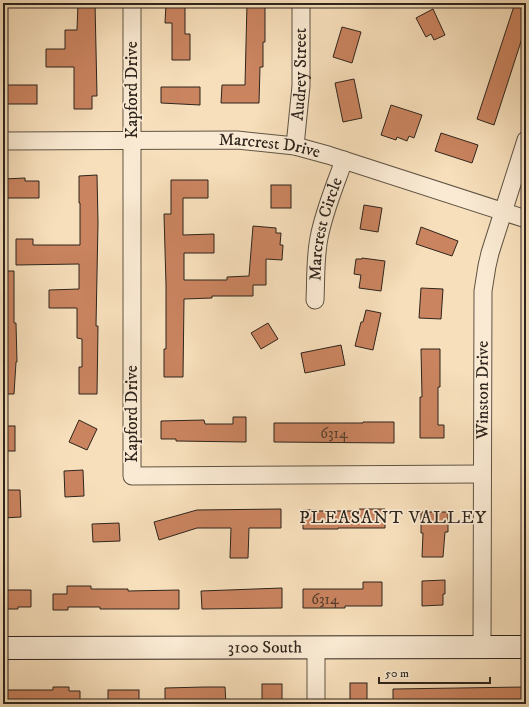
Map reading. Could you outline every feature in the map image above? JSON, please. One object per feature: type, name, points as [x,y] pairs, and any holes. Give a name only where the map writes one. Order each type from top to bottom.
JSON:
[{"type":"main road","name":"3100 South","points":[[3,648],[526,647]]},
{"type":"street","name":"Kapford Drive","points":[[132,3],[132,476],[482,474]]},
{"type":"street","name":"Audrey Street","points":[[295,146],[301,86],[301,3]]},
{"type":"street","name":"Marcrest Drive","points":[[3,141],[237,140],[295,146],[316,151],[526,219]]},
{"type":"street","name":"Winston Drive","points":[[482,647],[483,292],[487,266],[526,140]]},
{"type":"street","name":"Marcrest Circle","points":[[316,300],[316,266],[319,238],[324,218],[344,160]]},
{"type":"street","points":[[316,647],[316,704]]},
{"type":"building","points":[[78,3],[95,3],[97,96],[92,96],[92,109],[74,109],[74,67],[46,67],[46,49],[65,49],[65,30],[77,30]]},
{"type":"building","points":[[166,3],[185,3],[185,34],[190,34],[190,60],[172,60],[172,23],[165,23]]},
{"type":"building","points":[[247,3],[265,3],[265,42],[263,42],[263,67],[260,67],[259,103],[221,103],[222,85],[245,85]]},
{"type":"building","points":[[515,3],[526,3],[526,26],[494,125],[477,119]]},
{"type":"building","points":[[433,9],[445,35],[434,40],[431,34],[426,37],[416,18]]},
{"type":"building","points":[[342,27],[361,32],[352,63],[333,57]]},
{"type":"building","points":[[354,79],[362,118],[343,122],[335,83]]},
{"type":"building","points":[[3,85],[37,85],[37,104],[3,104]]},
{"type":"building","points":[[161,87],[200,87],[200,105],[161,103]]},
{"type":"building","points":[[391,105],[422,115],[414,138],[409,136],[407,141],[397,137],[396,140],[381,135]]},
{"type":"building","points":[[441,133],[478,145],[472,163],[435,151]]},
{"type":"building","points":[[97,175],[97,394],[79,394],[79,367],[82,367],[82,339],[77,338],[77,308],[49,308],[49,290],[79,289],[79,264],[16,265],[16,239],[33,239],[33,245],[80,245],[79,176]]},
{"type":"building","points":[[25,178],[25,181],[39,181],[39,198],[3,198],[3,179]]},
{"type":"building","points":[[171,180],[208,180],[208,198],[183,198],[183,235],[214,234],[214,253],[184,253],[184,280],[227,280],[227,277],[249,276],[253,226],[276,228],[276,233],[281,233],[280,245],[283,245],[282,260],[266,259],[266,285],[253,285],[253,296],[212,296],[212,298],[184,299],[183,377],[164,377],[164,349],[166,349],[166,285],[164,214],[171,214]]},
{"type":"building","points":[[271,185],[291,185],[291,208],[271,208]]},
{"type":"building","points":[[364,205],[382,208],[378,232],[360,229]]},
{"type":"building","points":[[421,227],[458,241],[452,256],[416,244]]},
{"type":"building","points":[[362,258],[385,261],[381,291],[359,288],[361,275],[354,274],[356,259]]},
{"type":"building","points":[[3,271],[14,271],[14,323],[16,323],[17,362],[14,394],[3,394]]},
{"type":"building","points":[[421,288],[443,289],[441,319],[419,318]]},
{"type":"building","points":[[366,310],[381,313],[373,350],[355,346],[361,322],[363,322]]},
{"type":"building","points":[[268,323],[278,339],[261,349],[251,333]]},
{"type":"building","points":[[341,345],[345,365],[305,373],[301,353]]},
{"type":"building","points":[[421,349],[440,349],[438,425],[444,425],[444,438],[420,438],[420,397],[422,397]]},
{"type":"building","points":[[233,417],[246,417],[246,442],[176,441],[176,439],[161,439],[161,421],[204,420],[205,424],[233,424]]},
{"type":"building","points":[[79,420],[97,429],[87,450],[69,442]]},
{"type":"building","points":[[394,422],[394,443],[274,442],[274,423]]},
{"type":"building","points":[[3,426],[15,426],[15,451],[3,451]]},
{"type":"building","points":[[83,470],[84,496],[65,497],[64,471]]},
{"type":"building","points":[[3,490],[20,490],[21,517],[3,518]]},
{"type":"building","points":[[281,509],[281,528],[249,528],[248,558],[230,558],[231,528],[197,528],[159,540],[154,522],[197,510]]},
{"type":"building","points":[[359,509],[385,509],[385,528],[303,529],[303,510],[359,511]]},
{"type":"building","points":[[421,512],[448,512],[448,532],[445,532],[443,557],[422,557],[423,533],[421,533]]},
{"type":"building","points":[[119,523],[120,541],[93,542],[92,524]]},
{"type":"building","points":[[445,580],[443,605],[422,606],[422,581]]},
{"type":"building","points":[[363,582],[382,582],[382,606],[303,608],[303,589],[363,589]]},
{"type":"building","points":[[67,586],[91,586],[91,589],[128,589],[128,591],[179,590],[179,609],[100,609],[100,607],[68,607],[68,610],[53,610],[53,594],[67,594]]},
{"type":"building","points":[[282,588],[282,608],[202,609],[201,591]]},
{"type":"building","points":[[3,590],[31,590],[31,607],[3,609]]},
{"type":"building","points":[[350,683],[367,683],[367,704],[350,704]]},
{"type":"building","points":[[262,684],[282,684],[282,704],[262,704]]},
{"type":"building","points":[[53,687],[69,687],[69,691],[80,691],[80,704],[3,704],[3,690],[53,690]]},
{"type":"building","points":[[225,687],[226,704],[165,704],[165,688]]},
{"type":"building","points":[[524,687],[524,704],[393,704],[393,689]]},
{"type":"building","points":[[108,690],[139,690],[139,704],[108,704]]},
{"type":"district","name":"PLEASANT VALLEY","points":[[393,518]]}]
